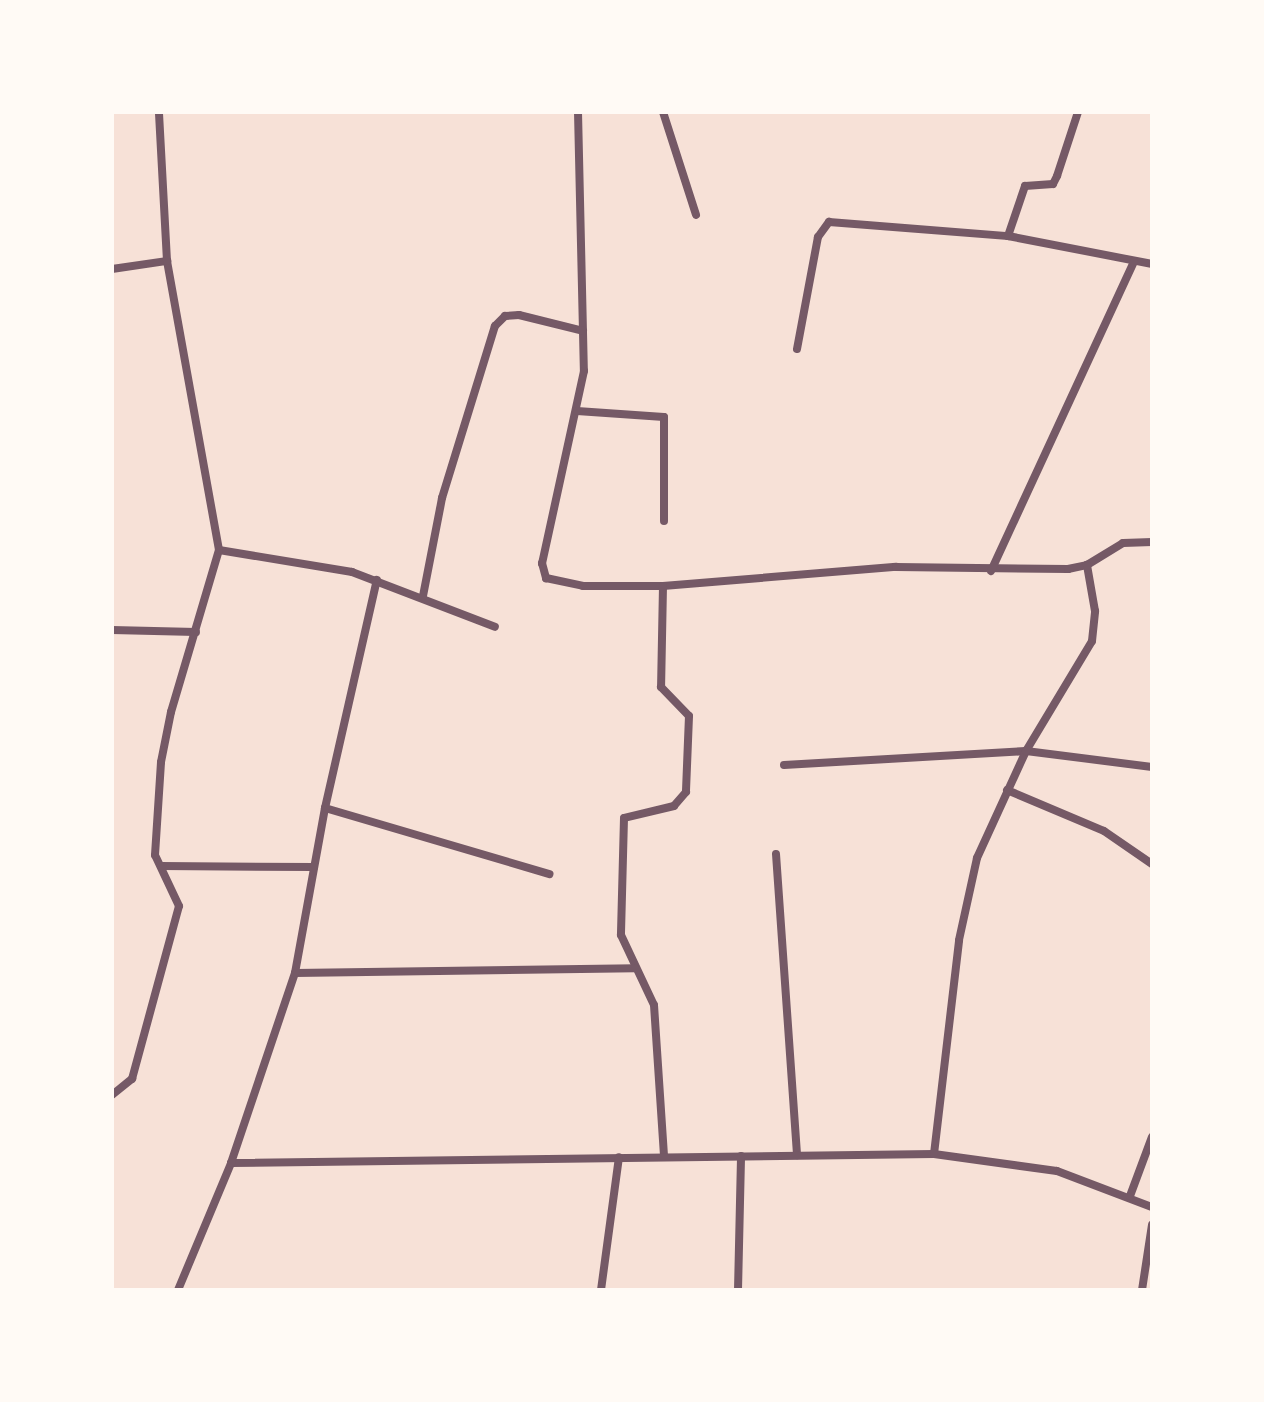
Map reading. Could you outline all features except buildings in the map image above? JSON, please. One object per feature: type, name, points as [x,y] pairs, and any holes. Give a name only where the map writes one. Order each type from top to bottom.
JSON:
[{"type":"street","points":[[112,1095],[132,1079],[179,906],[161,866],[153,837],[161,762],[219,550],[167,261],[159,112]]},
{"type":"street","points":[[578,112],[583,331],[577,411],[542,563],[546,578],[583,586],[663,586],[896,567],[991,571],[1087,565],[1108,548],[1152,542]]},
{"type":"street","points":[[663,112],[696,215]]},
{"type":"street","points":[[1008,236],[1025,186],[1053,184],[1078,112]]},
{"type":"street","points":[[797,349],[818,237],[829,222],[1008,236],[1152,264]]},
{"type":"street","points":[[112,269],[167,261]]},
{"type":"street","points":[[991,571],[1134,261]]},
{"type":"street","points":[[423,596],[442,498],[495,326],[505,316],[519,315],[583,331]]},
{"type":"street","points":[[577,411],[664,417],[664,521]]},
{"type":"street","points":[[219,550],[377,580],[495,627]]},
{"type":"street","points":[[934,1154],[959,940],[977,858],[1026,751],[1092,641],[1095,611],[1087,565]]},
{"type":"street","points":[[178,1290],[231,1163],[295,973],[325,808],[377,580]]},
{"type":"street","points":[[663,586],[661,687],[689,716],[686,792],[674,806],[634,813],[621,827],[621,935],[654,1005],[664,1156]]},
{"type":"street","points":[[112,630],[196,632]]},
{"type":"street","points":[[784,765],[1026,751],[1152,767]]},
{"type":"street","points":[[1007,790],[1104,831],[1152,864]]},
{"type":"street","points":[[325,808],[549,874]]},
{"type":"street","points":[[776,854],[797,1155]]},
{"type":"street","points":[[161,866],[314,867]]},
{"type":"street","points":[[295,973],[635,968]]},
{"type":"street","points":[[1130,1196],[1152,1137]]},
{"type":"street","points":[[231,1163],[934,1154],[1026,1165],[1130,1196],[1152,1207]]},
{"type":"street","points":[[738,1290],[741,1156]]},
{"type":"street","points":[[601,1290],[619,1157]]},
{"type":"street","points":[[1142,1290],[1152,1225]]}]
